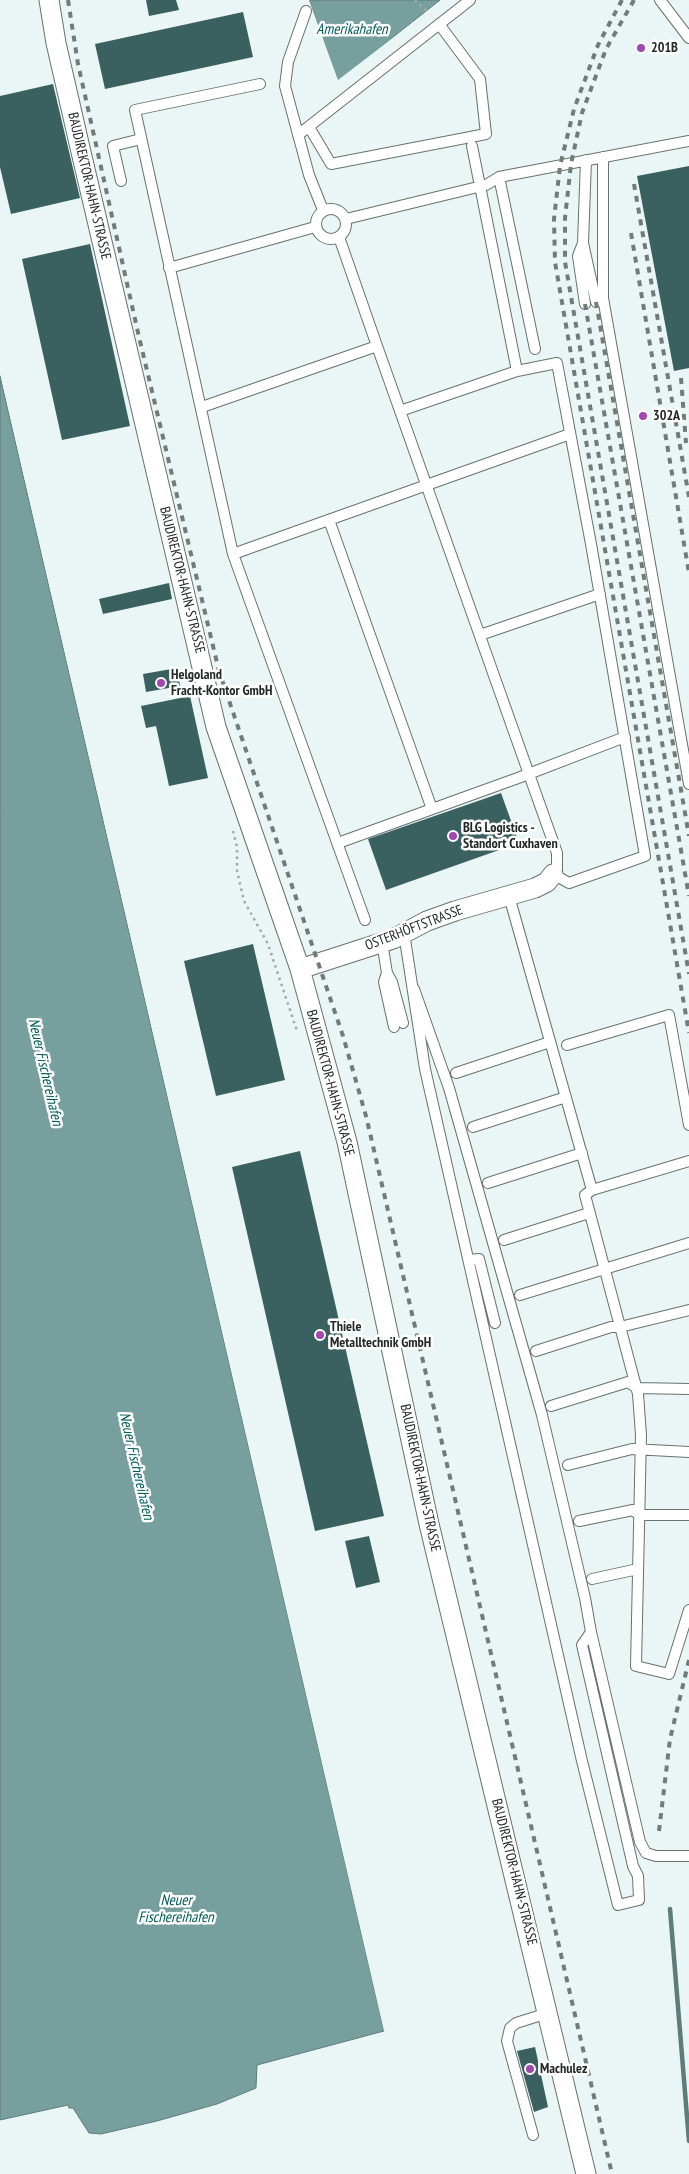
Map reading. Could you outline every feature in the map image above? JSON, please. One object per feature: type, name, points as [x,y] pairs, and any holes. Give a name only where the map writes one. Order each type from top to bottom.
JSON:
[{"type":"street","name":"BAUDIREKTOR-HAHN-STRASSE","points":[[49,0],[56,43],[81,152],[216,726],[300,969],[347,1142],[429,1524],[586,2174]]},
{"type":"street","name":"OSTERHÖFTSTRASSE","points":[[300,969],[382,942],[427,921],[509,896],[547,882],[553,874]]},
{"type":"lane","points":[[298,135],[470,0]]},
{"type":"lane","points":[[660,0],[689,38]]},
{"type":"lane","points":[[169,268],[315,227],[323,210],[309,175],[285,86],[288,62],[306,11]]},
{"type":"lane","points":[[309,126],[331,164],[486,134],[480,80],[438,24]]},
{"type":"lane","points":[[260,84],[135,110],[233,554],[365,920]]},
{"type":"lane","points":[[121,181],[113,146],[141,138]]},
{"type":"lane","points":[[346,219],[479,186],[499,177],[689,141]]},
{"type":"lane","points":[[472,146],[517,371]]},
{"type":"lane","points":[[603,157],[603,298],[689,784]]},
{"type":"lane","points":[[586,160],[583,243],[596,302]]},
{"type":"lane","points":[[499,177],[535,348]]},
{"type":"lane","points":[[315,227],[319,236],[330,240],[339,237],[345,228],[346,219],[341,213],[333,209],[323,210]]},
{"type":"lane","points":[[339,237],[400,411],[428,485],[557,853],[557,868],[553,874],[569,883],[645,856],[600,594],[557,363],[517,371],[400,411]]},
{"type":"lane","points":[[583,243],[578,256],[585,304]]},
{"type":"lane","points":[[202,407],[377,346]]},
{"type":"lane","points":[[233,554],[570,434]]},
{"type":"lane","points":[[329,520],[432,809]]},
{"type":"lane","points":[[480,635],[600,594]]},
{"type":"lane","points":[[338,842],[625,737]]},
{"type":"lane","points":[[509,896],[592,1190]]},
{"type":"lane","points":[[404,933],[425,1069],[580,1752],[618,1905],[639,1900],[638,1876],[633,1866],[582,1644],[591,1632]]},
{"type":"lane","points":[[382,942],[387,973],[384,982],[398,1025]]},
{"type":"lane","points":[[414,989],[449,1088],[542,1415],[640,1842],[646,1852],[656,1856],[689,1856]]},
{"type":"lane","points":[[567,1044],[669,1015],[689,1125]]},
{"type":"lane","points":[[456,1073],[550,1042]]},
{"type":"lane","points":[[473,1127],[566,1097]]},
{"type":"lane","points":[[488,1183],[582,1154]]},
{"type":"lane","points":[[689,1161],[592,1190],[585,1195],[637,1388],[640,1451],[636,1666],[669,1674],[689,1610]]},
{"type":"lane","points":[[504,1240],[590,1213]]},
{"type":"lane","points":[[520,1295],[604,1268],[689,1244]]},
{"type":"lane","points":[[469,1260],[479,1259],[496,1323]]},
{"type":"lane","points":[[536,1351],[611,1326],[620,1327],[689,1310]]},
{"type":"lane","points":[[551,1406],[628,1382],[637,1388],[689,1389]]},
{"type":"lane","points":[[568,1465],[632,1449],[640,1451],[689,1452]]},
{"type":"lane","points":[[579,1521],[633,1510],[639,1515],[689,1515]]},
{"type":"lane","points":[[592,1579],[638,1568]]},
{"type":"lane","points":[[533,2135],[507,2041],[510,2028],[516,2023],[548,2013]]},
{"type":"path","points":[[415,0],[426,11]]},
{"type":"path","points":[[232,829],[237,847],[237,871],[244,900],[268,944],[300,1038]]},
{"type":"water","name":"Amerikahafen","points":[[309,0],[440,0],[338,81]]},
{"type":"water","name":"Neuer Fischereihafen","points":[[0,376],[384,2031],[257,2065],[256,2088],[217,2104],[101,2134],[89,2133],[73,2108],[69,2108],[68,2105],[0,2120]]},
{"type":"pier","points":[[306,0],[309,0],[338,80],[442,0],[337,83]]},
{"type":"pier","points":[[0,373],[386,2030],[384,2031]]},
{"type":"building","points":[[146,0],[176,0],[179,10],[149,16]]},
{"type":"building","points":[[243,12],[253,57],[105,89],[95,44]]},
{"type":"building","points":[[53,84],[80,198],[11,214],[0,167],[0,96]]},
{"type":"building","points":[[689,166],[689,368],[674,371],[637,176]]},
{"type":"building","points":[[90,244],[130,426],[62,440],[22,259]]},
{"type":"building","points":[[169,583],[172,599],[103,614],[99,599]]},
{"type":"building","points":[[177,668],[180,686],[146,692],[143,674]]},
{"type":"building","points":[[190,696],[208,778],[169,786],[156,726],[146,728],[141,706]]},
{"type":"building","points":[[501,793],[519,843],[386,890],[368,839]]},
{"type":"building","points":[[253,944],[285,1080],[216,1096],[184,961]]},
{"type":"building","points":[[300,1151],[384,1516],[315,1531],[232,1167]]},
{"type":"building","points":[[369,1536],[380,1582],[356,1588],[345,1541]]},
{"type":"building","points":[[535,2047],[548,2107],[534,2112],[517,2051]]},
{"type":"waterway","points":[[670,1909],[689,2141]]},
{"type":"railway","points":[[68,0],[78,64],[139,337],[219,671],[343,1036],[366,1116],[612,2174]]},
{"type":"railway","points":[[622,0],[598,45],[574,109],[560,166],[554,219],[555,262],[689,1033]]},
{"type":"railway","points":[[634,0],[606,49],[582,113],[571,164],[565,218],[565,262],[689,974]]},
{"type":"railway","points":[[634,184],[689,497]]},
{"type":"railway","points":[[631,233],[689,573]]},
{"type":"railway","points":[[596,302],[689,836]]},
{"type":"railway","points":[[585,304],[689,896]]},
{"type":"railway","points":[[681,378],[686,443]]},
{"type":"railway","points":[[659,1831],[670,1739],[689,1660]]},
{"type":"place","name":"201B","points":[[641,48]]},
{"type":"place","name":"302A","points":[[643,416]]},
{"type":"place","name":"Helgoland Fracht-Kontor GmbH","points":[[161,683]]},
{"type":"place","name":"BLG Logistics - Standort Cuxhaven","points":[[453,836]]},
{"type":"place","name":"Thiele Metalltechnik GmbH","points":[[320,1335]]},
{"type":"place","name":"Machulez","points":[[530,2069]]}]
